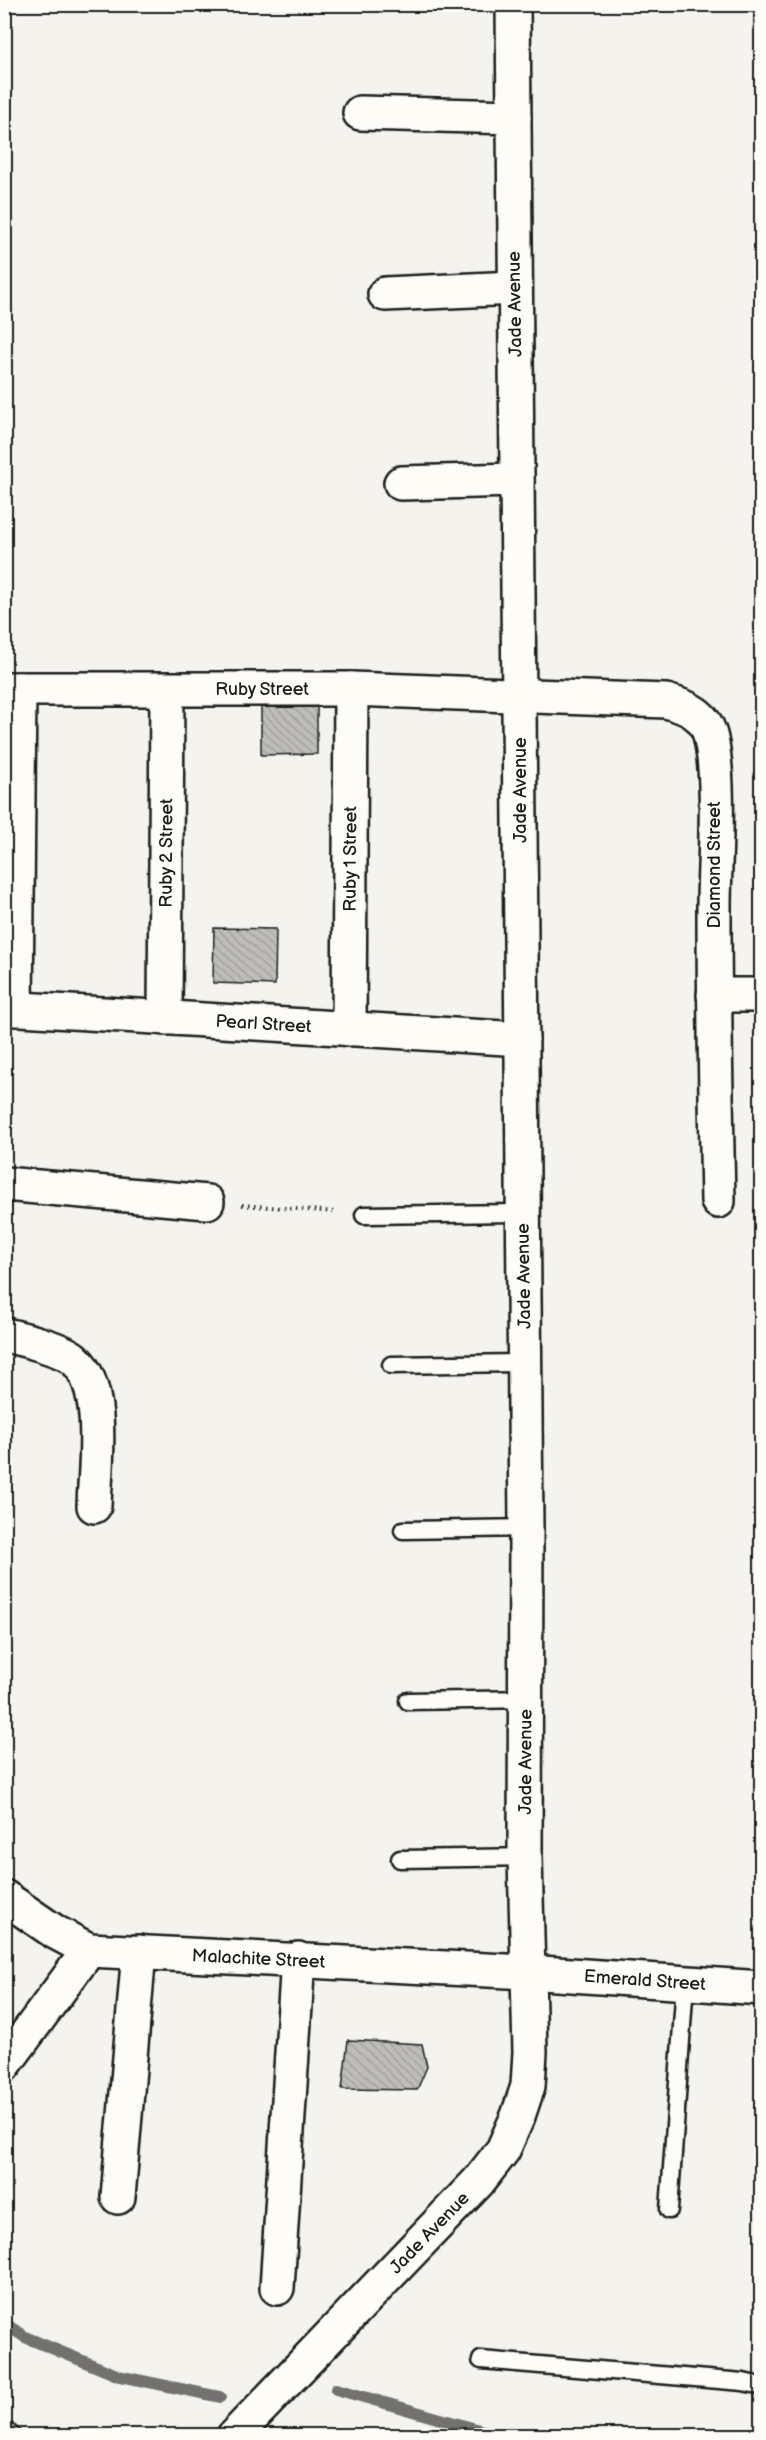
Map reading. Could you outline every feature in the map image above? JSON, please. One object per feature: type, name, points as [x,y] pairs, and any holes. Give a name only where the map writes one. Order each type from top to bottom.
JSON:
[{"type":"street","name":"Jade Avenue","points":[[234,2436],[478,2182],[503,2150],[528,2086],[530,2052],[525,1857],[527,1700],[525,1363],[513,4]]},
{"type":"street","points":[[360,113],[514,117]]},
{"type":"street","points":[[385,294],[515,288]]},
{"type":"street","points":[[401,483],[517,480]]},
{"type":"street","points":[[10,1008],[12,689]]},
{"type":"street","name":"Ruby Street","points":[[12,689],[351,689],[519,696]]},
{"type":"street","name":"Ruby 1 Street","points":[[349,1029],[351,689]]},
{"type":"street","name":"Ruby 2 Street","points":[[165,1018],[167,690]]},
{"type":"street","name":"Diamond Street","points":[[519,696],[666,701],[687,707],[700,716],[711,738],[715,779],[714,995],[718,1201]]},
{"type":"street","points":[[714,995],[762,995]]},
{"type":"street","name":"Pearl Street","points":[[10,1008],[522,1039]]},
{"type":"street","points":[[4,1184],[207,1202]]},
{"type":"street","points":[[4,1335],[26,1340],[74,1358],[89,1380],[97,1424],[94,1506]]},
{"type":"street","name":"Malachite Street","points":[[4,1897],[55,1932],[89,1950],[527,1972]]},
{"type":"street","points":[[4,2066],[89,1950]]},
{"type":"street","points":[[118,2197],[139,1952]]},
{"type":"street","points":[[277,2288],[298,1959]]},
{"type":"street","name":"Emerald Street","points":[[527,1972],[762,1988]]},
{"type":"lane","points":[[364,1215],[523,1212]]},
{"type":"lane","points":[[392,1365],[525,1363]]},
{"type":"lane","points":[[403,1530],[526,1528]]},
{"type":"lane","points":[[408,1701],[527,1700]]},
{"type":"lane","points":[[400,1859],[525,1857]]},
{"type":"lane","points":[[669,2210],[686,1983]]},
{"type":"lane","points":[[481,2360],[743,2382],[762,2386]]},
{"type":"path","points":[[207,1202],[364,1215]]},
{"type":"building","points":[[317,706],[317,754],[261,755],[261,707]]},
{"type":"building","points":[[214,928],[276,929],[275,985],[213,983]]},
{"type":"building","points":[[348,2040],[422,2044],[427,2067],[417,2090],[342,2089]]},
{"type":"building","points":[[4,2415],[26,2436],[4,2436]]},
{"type":"waterway","points":[[4,2323],[25,2337],[119,2376],[220,2397]]},
{"type":"waterway","points":[[336,2389],[500,2436]]}]
